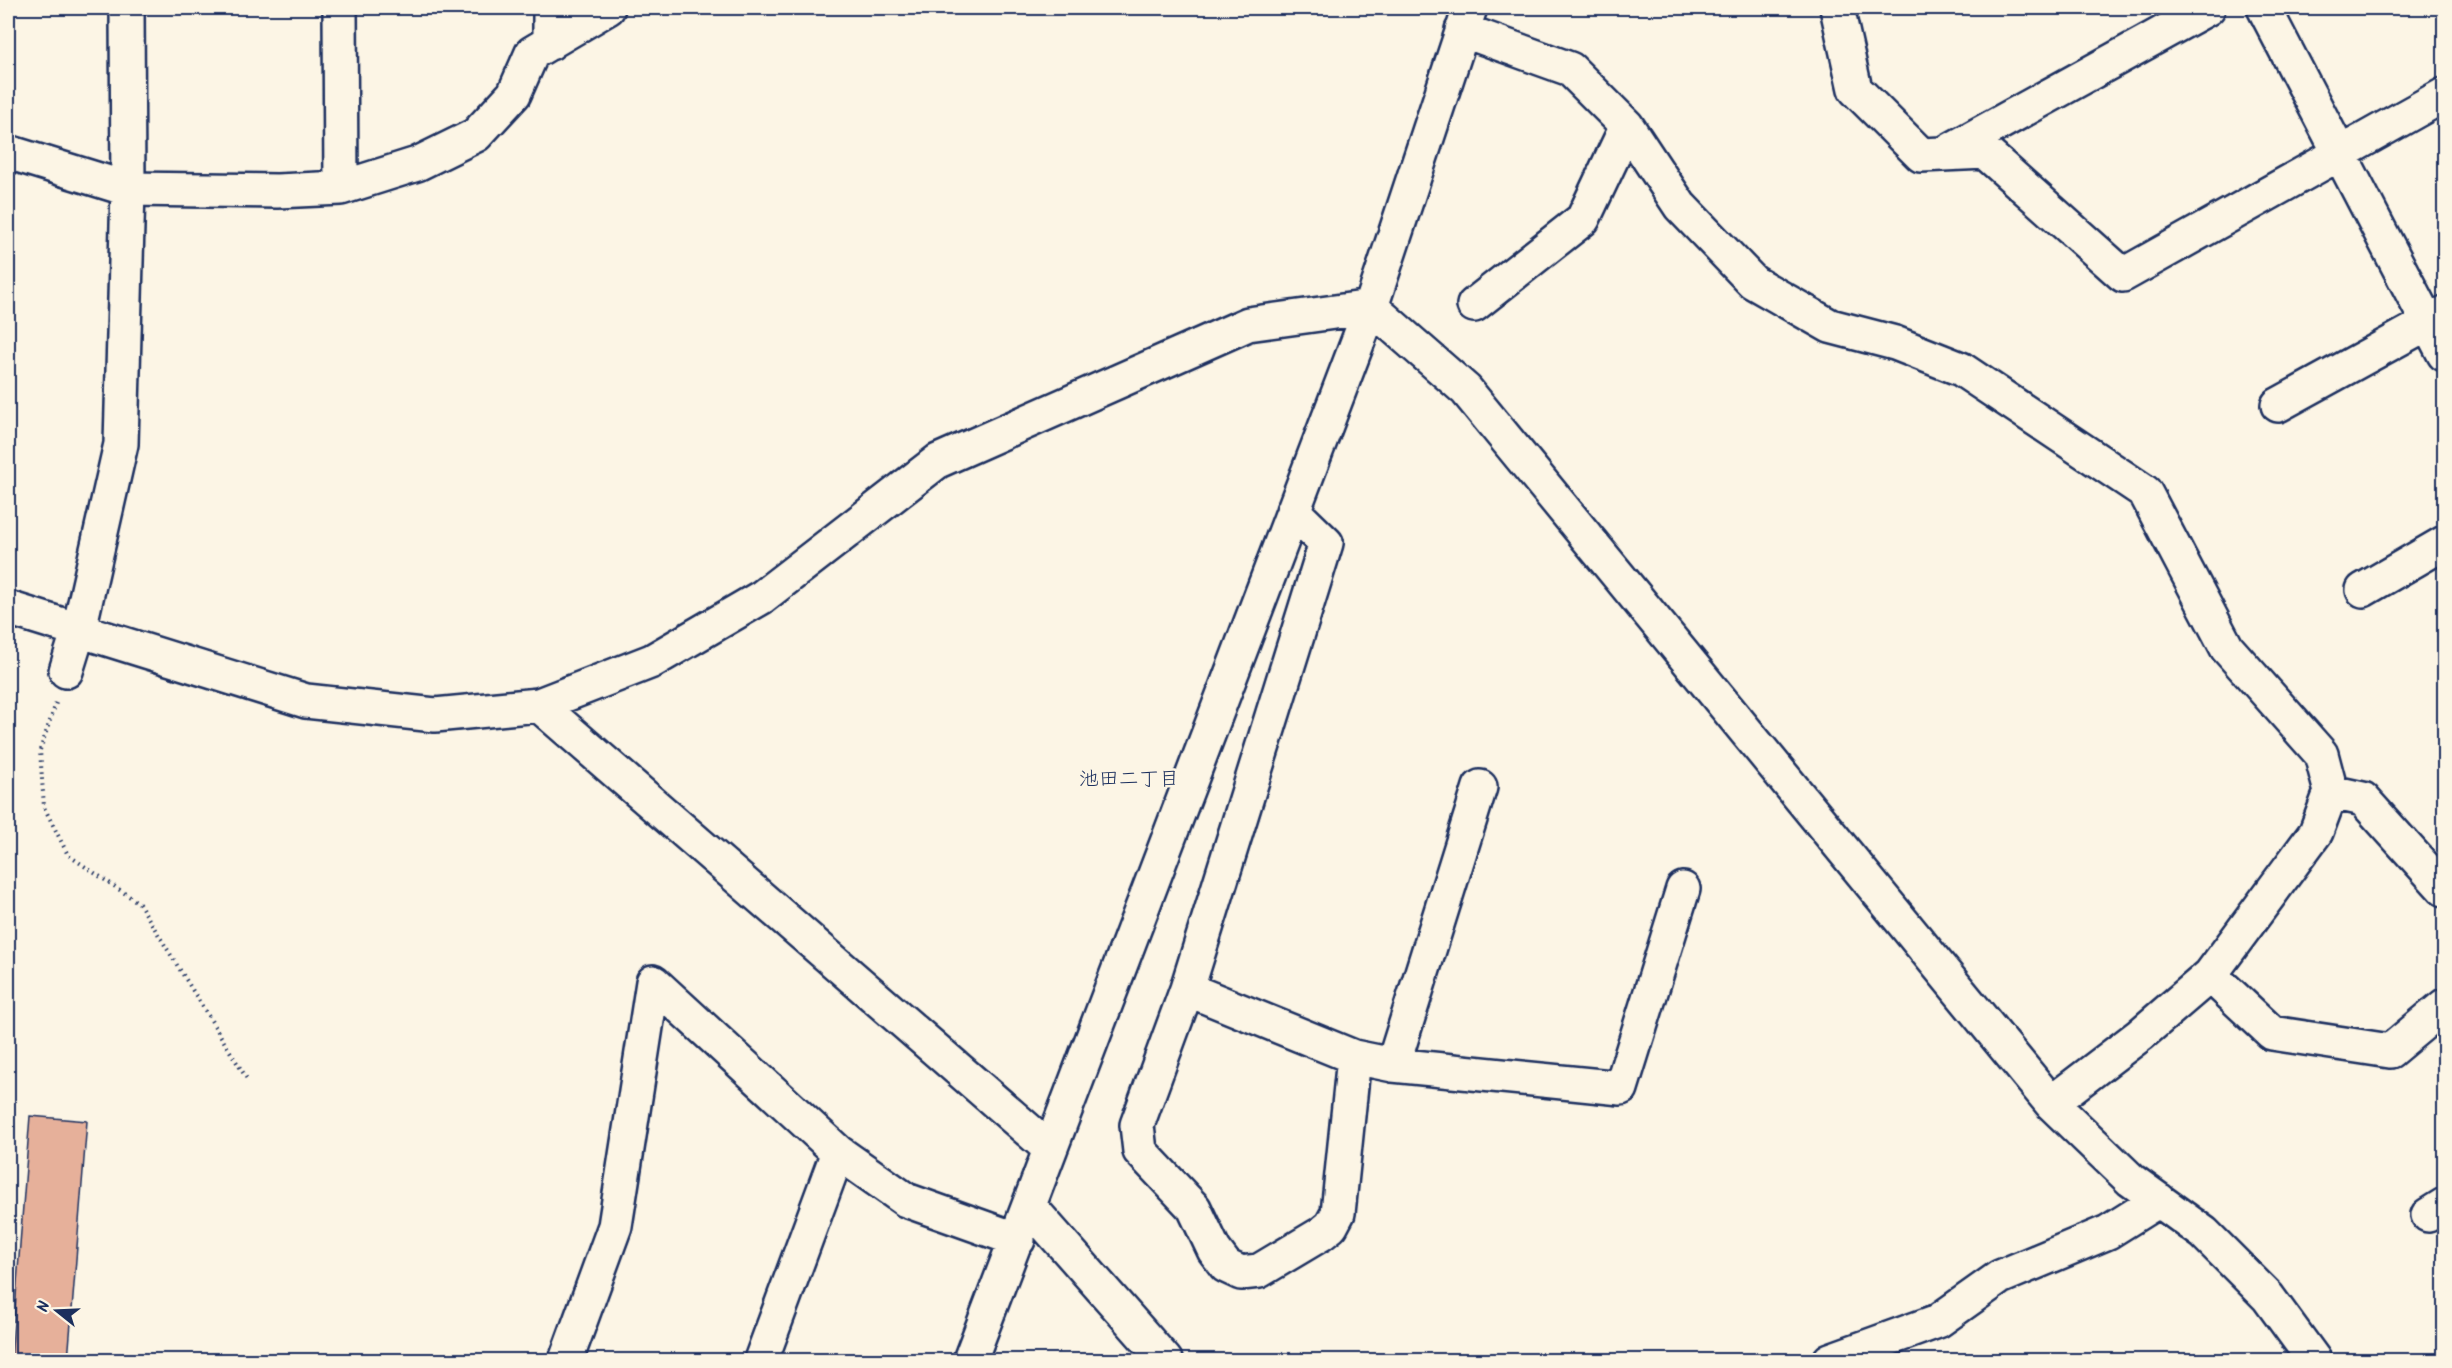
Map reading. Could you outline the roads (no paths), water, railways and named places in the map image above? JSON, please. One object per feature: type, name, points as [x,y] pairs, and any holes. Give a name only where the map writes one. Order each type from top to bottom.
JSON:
[{"type":"street","points":[[66,670],[79,629],[121,444],[128,189],[127,8]]},
{"type":"street","points":[[339,8],[341,188]]},
{"type":"street","points":[[550,8],[550,43]]},
{"type":"street","points":[[8,152],[128,189],[277,191],[341,188],[417,165],[476,135],[514,94],[532,53],[608,8]]},
{"type":"street","points":[[1837,8],[1855,89],[1921,155],[1985,152],[2123,275],[2445,95]]},
{"type":"street","points":[[1944,153],[2208,8]]},
{"type":"street","points":[[2264,8],[2339,156],[2435,319],[2445,354]]},
{"type":"street","points":[[970,1360],[1018,1240],[1050,1149],[1371,307],[1466,19],[1570,69],[1628,126],[1680,206],[1752,282],[1830,326],[1894,343],[1961,369],[2145,492],[2227,648],[2321,754],[2331,792],[2316,832],[2210,975],[2140,1035],[2051,1103]]},
{"type":"street","points":[[1474,305],[1582,219],[1628,126]]},
{"type":"street","points":[[8,608],[306,701],[435,715],[539,705],[652,661],[762,597],[938,461],[1248,324],[1371,307],[1466,390],[2051,1103],[2131,1180],[2204,1233],[2268,1297],[2314,1360]]},
{"type":"street","points":[[2278,405],[2435,319]]},
{"type":"street","points":[[1293,512],[1326,543],[1187,989],[1137,1125],[1140,1151],[1194,1208],[1214,1250],[1226,1266],[1241,1273],[1259,1271],[1322,1234],[1331,1226],[1338,1213],[1354,1057]]},
{"type":"street","points":[[2363,590],[2445,543]]},
{"type":"street","points":[[539,705],[1050,1149]]},
{"type":"street","points":[[1393,1065],[1480,787]]},
{"type":"street","points":[[2331,792],[2363,799],[2445,889]]},
{"type":"street","points":[[1187,989],[1354,1057],[1393,1065],[1621,1088],[1683,889]]},
{"type":"street","points":[[2210,975],[2272,1033],[2390,1051],[2445,1006]]},
{"type":"street","points":[[566,1360],[615,1226],[653,982],[838,1152],[906,1200],[1018,1240]]},
{"type":"street","points":[[762,1360],[838,1152]]},
{"type":"street","points":[[1830,1360],[1938,1321],[2000,1277],[2108,1232],[2159,1200]]},
{"type":"street","points":[[1030,1207],[1165,1360]]},
{"type":"district","name":"池田二丁目","points":[[1129,778]]}]
